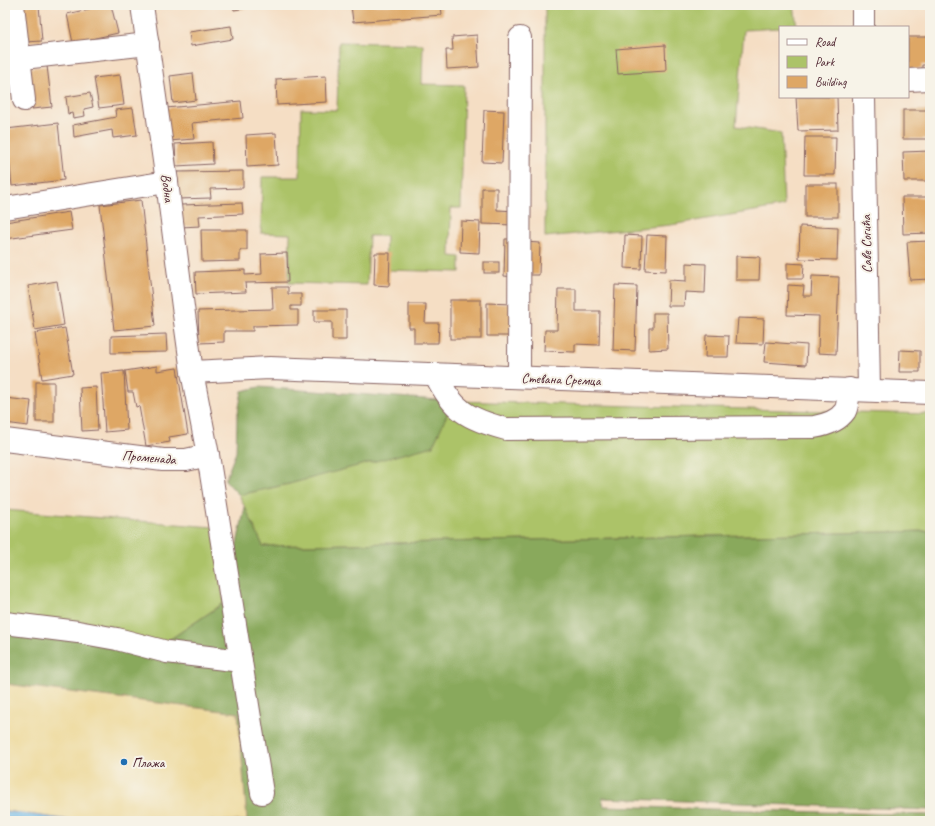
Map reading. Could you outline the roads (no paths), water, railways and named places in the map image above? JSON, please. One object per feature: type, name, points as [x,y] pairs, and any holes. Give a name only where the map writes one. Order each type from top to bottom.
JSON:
[{"type":"street","points":[[13,5],[12,59],[24,100]]},
{"type":"street","name":"Водна","points":[[142,5],[192,372]]},
{"type":"street","points":[[863,5],[863,26]]},
{"type":"street","points":[[519,377],[520,38]]},
{"type":"street","points":[[12,59],[148,44]]},
{"type":"street","points":[[909,80],[930,79]]},
{"type":"street","name":"Саве Согића","points":[[435,374],[442,388],[459,410],[480,422],[506,429],[814,427],[823,426],[834,421],[845,410],[859,390],[864,98]]},
{"type":"street","points":[[5,208],[167,182]]},
{"type":"street","name":"Стевана Сремца","points":[[192,372],[270,368],[930,392]]},
{"type":"street","points":[[192,372],[208,455],[262,793]]},
{"type":"street","name":"Променада","points":[[5,440],[163,460],[186,460],[208,455]]},
{"type":"street","points":[[5,623],[78,632],[117,639],[167,652],[241,661]]},
{"type":"water","points":[[5,811],[77,821],[5,821]]},
{"type":"place","name":"Плажа","points":[[124,762]]}]
